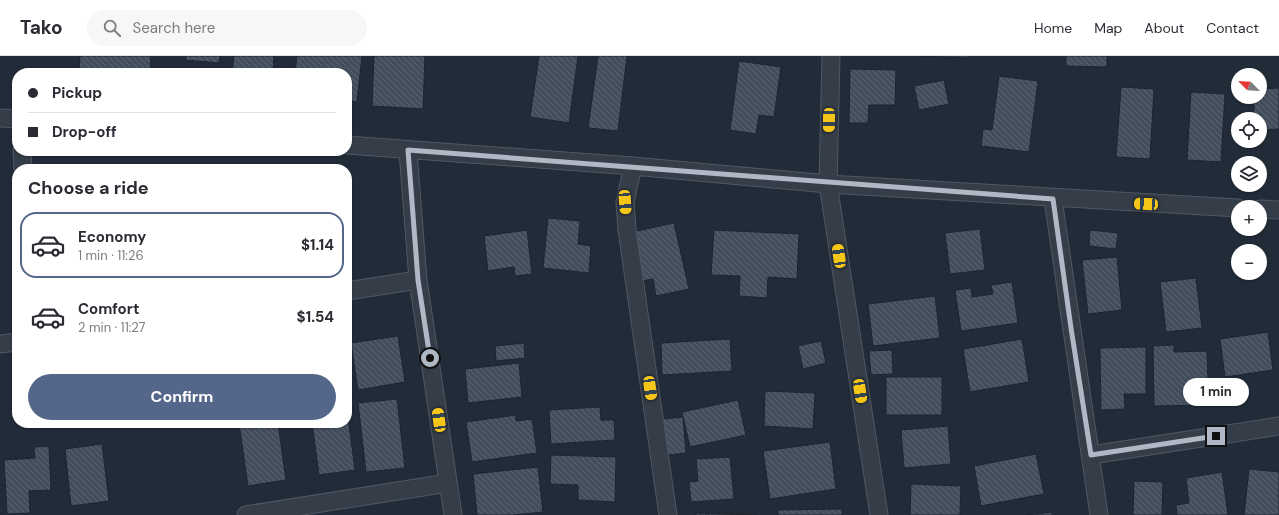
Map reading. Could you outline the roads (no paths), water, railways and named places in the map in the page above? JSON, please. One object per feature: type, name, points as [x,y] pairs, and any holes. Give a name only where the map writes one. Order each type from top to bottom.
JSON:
[{"type":"street","points":[[831,56],[828,184],[879,515]]},
{"type":"street","points":[[0,118],[12,119]]},
{"type":"street","points":[[352,145],[633,166],[828,184],[1053,199],[1231,208]]},
{"type":"street","points":[[408,150],[418,280],[453,515]]},
{"type":"street","points":[[633,166],[625,202],[627,230],[668,515]]},
{"type":"street","points":[[1053,199],[1099,515]]},
{"type":"street","points":[[1267,209],[1279,210]]},
{"type":"street","points":[[352,290],[418,280]]},
{"type":"street","points":[[0,344],[12,343]]},
{"type":"street","points":[[1091,455],[1279,426]]},
{"type":"street","points":[[246,515],[448,483]]}]
